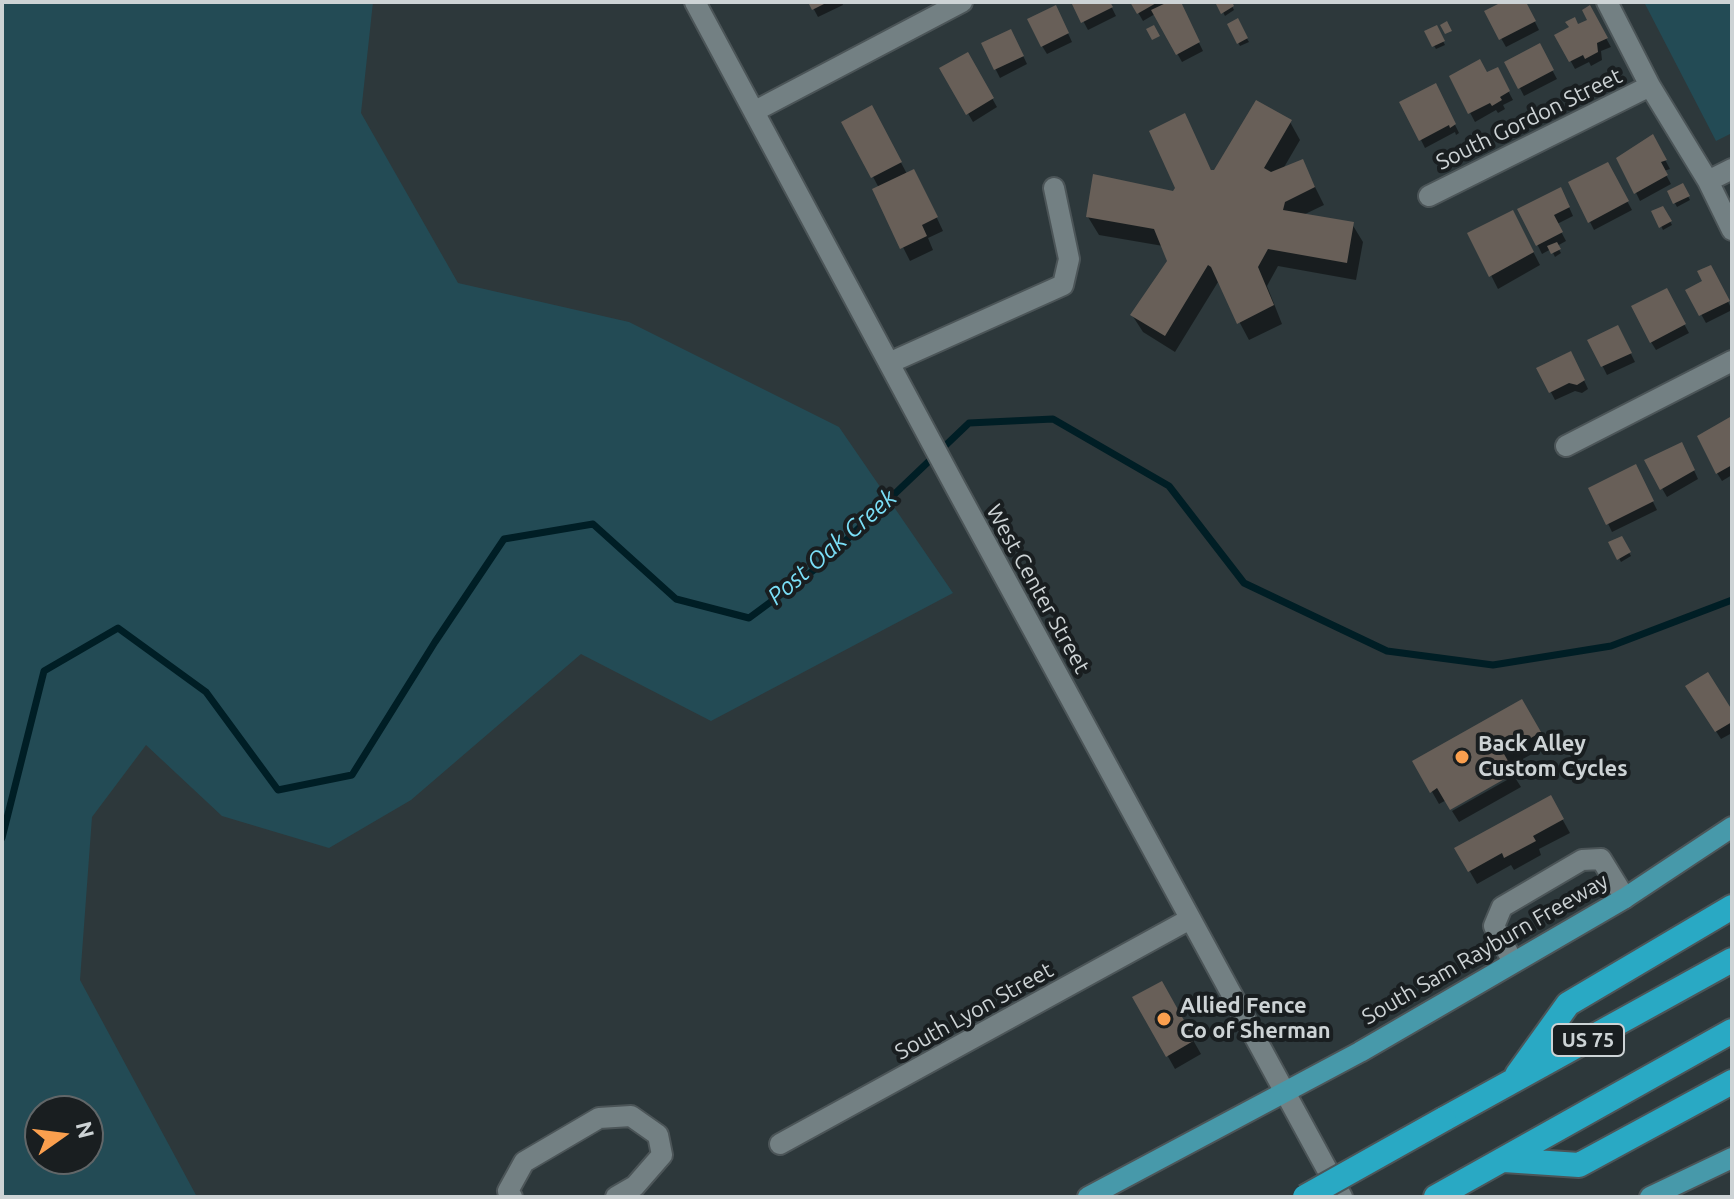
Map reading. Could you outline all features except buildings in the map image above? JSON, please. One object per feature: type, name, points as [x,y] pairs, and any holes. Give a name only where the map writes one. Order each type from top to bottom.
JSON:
[{"type":"highway","points":[[1513,1080],[1568,1004],[1732,907]]},
{"type":"highway","name":"US 75","points":[[1305,1197],[1732,960]]},
{"type":"highway","name":"US 75","points":[[1436,1197],[1732,1031]]},
{"type":"highway","points":[[1504,1160],[1579,1165],[1732,1082]]},
{"type":"main road","name":"South Sam Rayburn Freeway","points":[[1088,1197],[1360,1052],[1625,898],[1732,827]]},
{"type":"main road","points":[[1650,1197],[1732,1158]]},
{"type":"street","name":"West Center Street","points":[[695,2],[1342,1197]]},
{"type":"street","points":[[755,111],[962,2]]},
{"type":"street","points":[[1607,2],[1650,86],[1708,181],[1732,230]]},
{"type":"street","name":"South Gordon Street","points":[[1429,196],[1650,86]]},
{"type":"street","points":[[1708,181],[1732,169]]},
{"type":"street","points":[[889,363],[1063,285],[1069,259],[1054,188]]},
{"type":"street","points":[[1566,446],[1732,361]]},
{"type":"street","points":[[1513,962],[1494,926],[1502,907],[1582,860],[1601,859],[1625,898]]},
{"type":"street","name":"South Lyon Street","points":[[780,1144],[1190,919]]},
{"type":"street","points":[[512,1197],[508,1191],[524,1162],[599,1118],[631,1116],[658,1135],[662,1155],[635,1186],[616,1197]]},
{"type":"shaded area","points":[[2,2],[373,2],[361,113],[458,283],[629,322],[839,427],[953,593],[711,721],[581,654],[411,800],[329,848],[222,816],[146,745],[92,817],[80,980],[197,1197],[2,1197]]},
{"type":"shaded area","points":[[1644,2],[1732,2],[1732,133],[1716,141]]},
{"type":"waterway","name":"Post Oak Creek","points":[[2,838],[44,671],[118,628],[206,692],[278,790],[352,775],[504,539],[593,524],[676,599],[749,618],[818,567],[969,423],[1053,419],[1169,486],[1244,583],[1387,651],[1493,665],[1611,646],[1732,600]]},
{"type":"place","name":"Back Alley Custom Cycles","points":[[1462,757]]},
{"type":"place","name":"Allied Fence Co of Sherman","points":[[1164,1019]]}]
